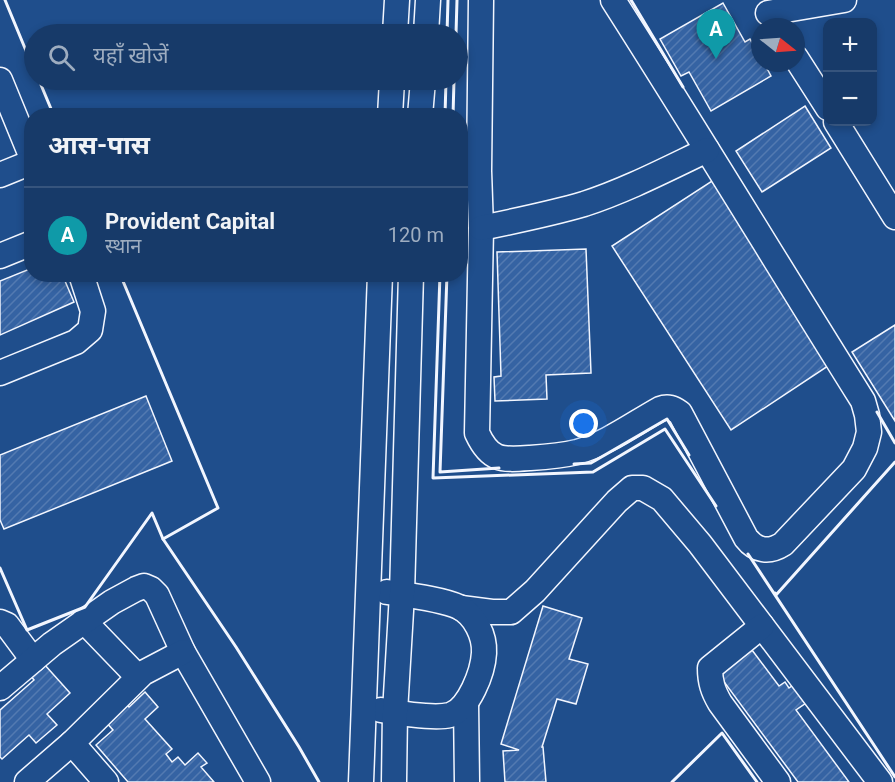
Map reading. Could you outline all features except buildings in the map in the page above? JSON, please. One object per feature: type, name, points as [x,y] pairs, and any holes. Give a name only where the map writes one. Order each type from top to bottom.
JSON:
[{"type":"street","points":[[396,24],[397,0]]},
{"type":"street","points":[[427,24],[428,0]]},
{"type":"street","points":[[481,0],[479,159],[481,228],[477,433],[484,448],[495,456],[510,459],[558,456],[578,452],[606,440],[660,409],[674,408],[680,412],[746,538],[758,549],[776,549],[855,469],[865,448],[869,432],[863,401],[613,0]]},
{"type":"street","points":[[769,14],[844,0]]},
{"type":"street","points":[[805,72],[823,100]]},
{"type":"street","points":[[0,80],[24,140]]},
{"type":"street","points":[[390,108],[391,90]]},
{"type":"street","points":[[421,108],[422,90]]},
{"type":"street","points":[[838,126],[895,217]]},
{"type":"street","points":[[481,228],[586,203],[632,186],[707,150]]},
{"type":"street","points":[[0,175],[24,164]]},
{"type":"street","points":[[0,256],[24,246]]},
{"type":"street","points":[[0,373],[76,342],[90,330],[93,310],[84,282]]},
{"type":"street","points":[[361,782],[380,282]]},
{"type":"street","points":[[394,782],[411,282]]},
{"type":"street","points":[[377,332],[409,330]]},
{"type":"street","points":[[369,589],[461,608],[510,612],[535,591],[617,501],[632,488],[643,488],[662,499],[700,544],[880,782]]},
{"type":"street","points":[[0,688],[52,644],[84,621],[112,602],[144,586],[158,595],[183,652],[258,782]]},
{"type":"street","points":[[364,707],[432,716],[451,714],[466,703],[478,680],[484,653],[482,633],[472,618],[461,608]]},
{"type":"street","points":[[84,621],[138,677]]},
{"type":"street","points":[[0,622],[7,625],[33,660]]},
{"type":"street","points":[[762,626],[710,668],[710,679],[713,692],[778,782]]},
{"type":"street","points":[[27,782],[72,743],[138,677],[183,652]]},
{"type":"street","points":[[466,703],[467,782]]},
{"type":"street","points":[[72,743],[106,782]]},
{"type":"wall","points":[[5,0],[24,46]]},
{"type":"wall","points":[[447,24],[448,0]]},
{"type":"wall","points":[[456,24],[457,0]]},
{"type":"wall","points":[[631,0],[683,87]]},
{"type":"wall","points":[[43,90],[51,108]]},
{"type":"wall","points":[[445,108],[446,90]]},
{"type":"wall","points":[[453,108],[454,90]]},
{"type":"wall","points":[[123,282],[218,508],[163,539]]},
{"type":"wall","points":[[440,282],[433,478],[593,472],[665,429],[716,506]]},
{"type":"wall","points":[[447,282],[440,472],[499,468]]},
{"type":"wall","points":[[877,412],[895,443]]},
{"type":"wall","points":[[574,464],[591,463],[667,419],[689,455]]},
{"type":"wall","points":[[775,593],[776,595],[895,462]]},
{"type":"wall","points":[[0,568],[27,630],[85,607],[152,513],[163,539],[236,647],[319,782]]},
{"type":"wall","points":[[748,554],[895,777]]},
{"type":"wall","points":[[672,782],[722,733],[757,782]]},
{"type":"place","name":"Provident Capital","points":[[716,59]]}]
